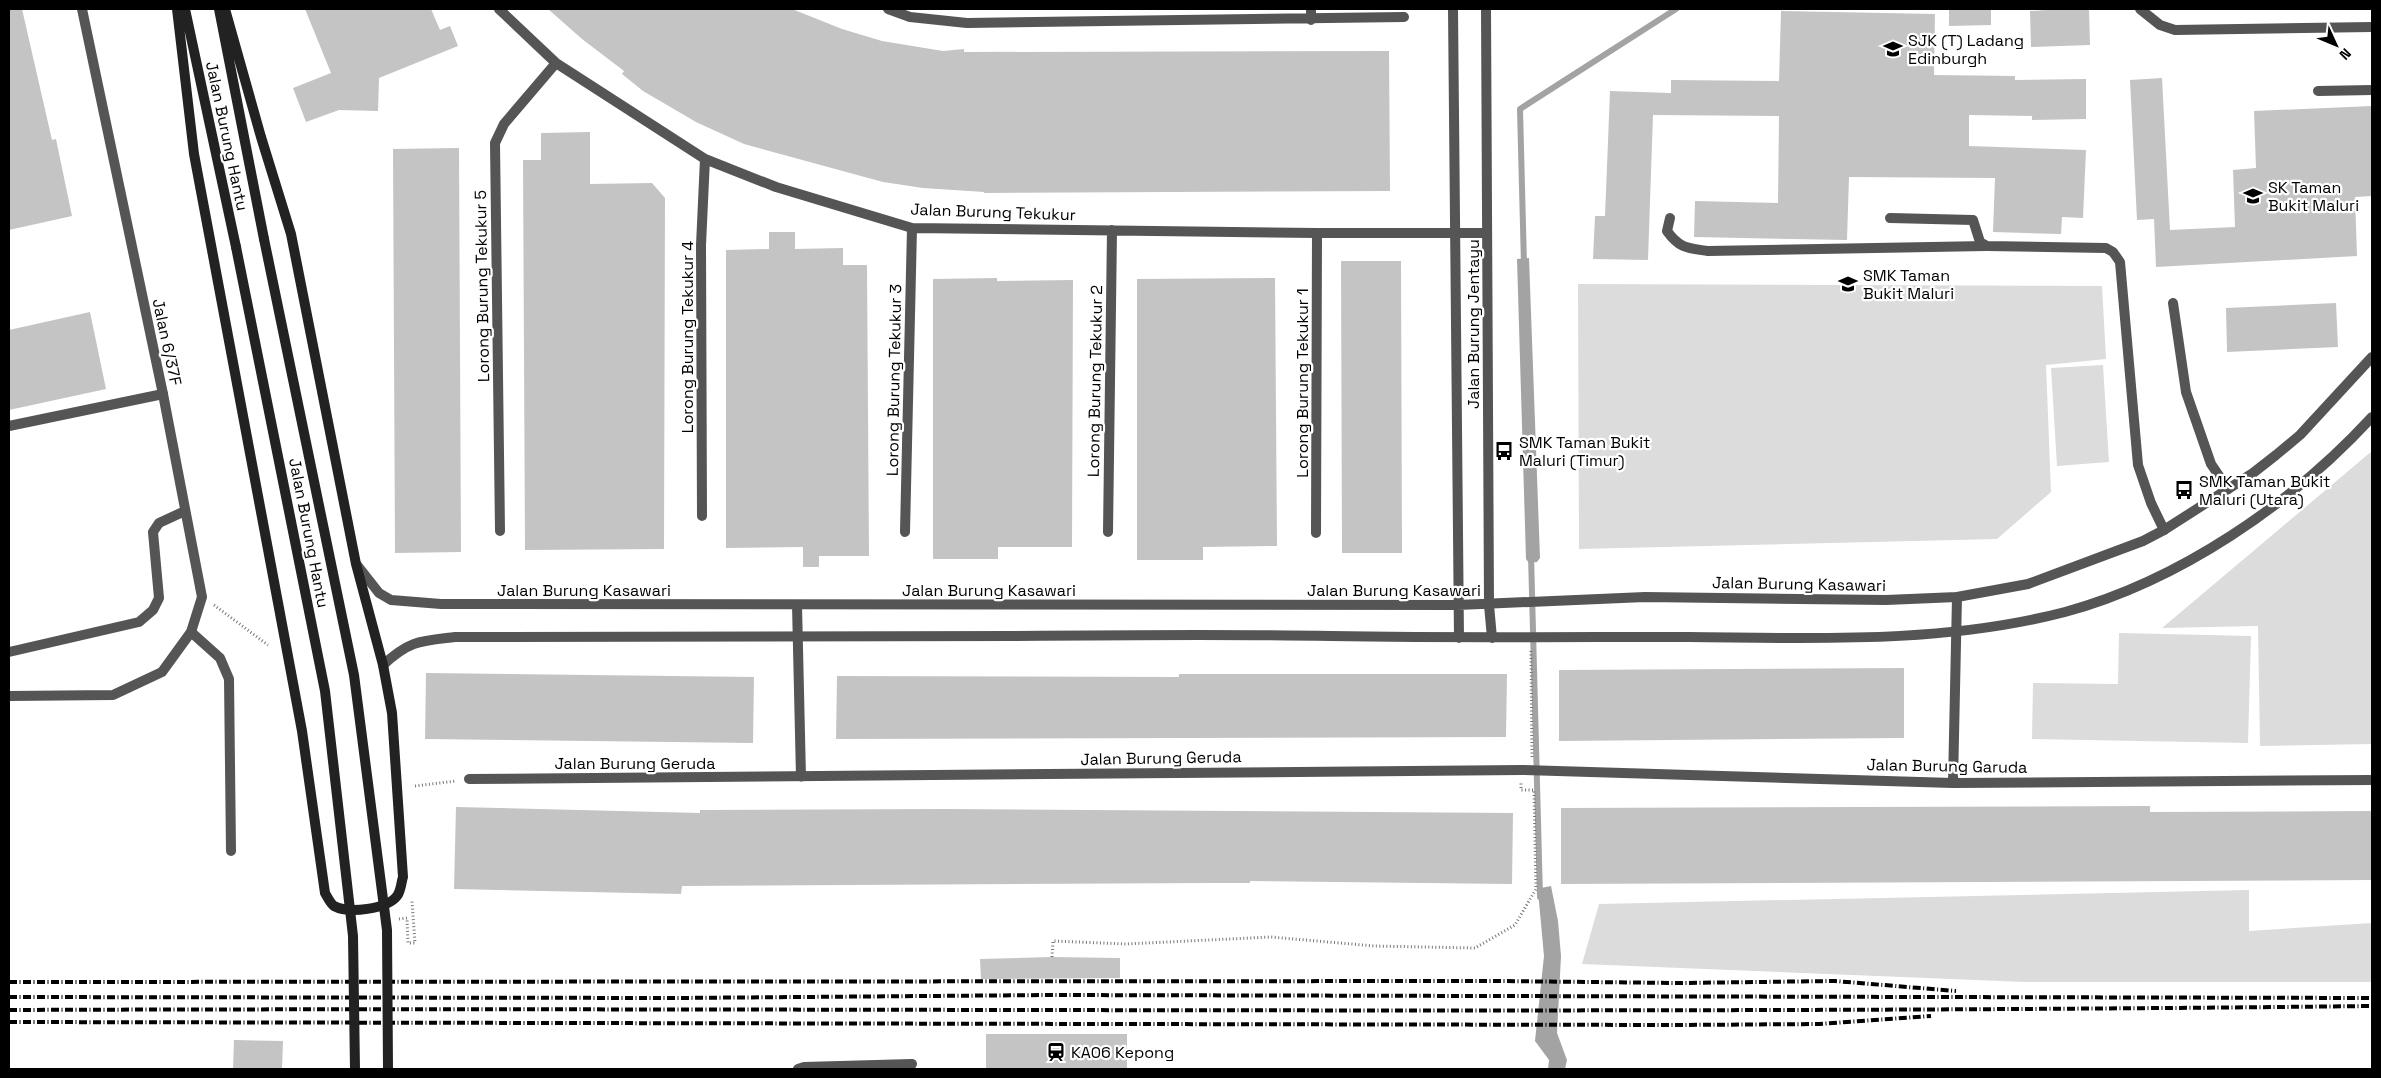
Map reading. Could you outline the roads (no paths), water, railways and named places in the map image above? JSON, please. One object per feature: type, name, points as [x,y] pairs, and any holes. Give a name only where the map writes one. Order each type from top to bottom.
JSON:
[{"type":"main road","points":[[177,9],[194,154],[302,731],[325,893],[332,904],[338,908],[379,908],[389,904],[398,894],[402,877],[392,713],[383,665],[356,564],[291,234],[225,9]]},
{"type":"main road","name":"Jalan Burung Hantu","points":[[185,9],[236,247],[325,691],[353,936],[354,1069]]},
{"type":"main road","name":"Jalan Burung Hantu","points":[[219,9],[264,239],[354,675],[387,930],[388,1069]]},
{"type":"street","name":"Jalan 6/37F","points":[[9,696],[113,695],[162,672],[191,632],[202,597],[163,394],[82,9]]},
{"type":"street","name":"Jalan Burung Tekukur","points":[[499,9],[556,63],[705,159],[776,187],[912,228],[1488,233]]},
{"type":"street","points":[[888,9],[910,17],[967,23],[1311,20],[1404,17]]},
{"type":"street","points":[[1311,9],[1311,20]]},
{"type":"street","name":"Jalan Burung Jentayu","points":[[1453,9],[1459,638]]},
{"type":"street","name":"Jalan Burung Jentayu","points":[[1486,9],[1489,605],[1492,638]]},
{"type":"street","points":[[2140,9],[2160,25],[2175,30],[2372,27]]},
{"type":"street","name":"Lorong Burung Tekukur 5","points":[[500,531],[495,142],[504,124],[556,63]]},
{"type":"street","points":[[2318,90],[2372,90]]},
{"type":"street","name":"Lorong Burung Tekukur 4","points":[[702,516],[702,244],[705,159]]},
{"type":"street","points":[[1670,218],[1668,231],[1675,242],[1684,248],[1708,251],[1987,246],[2106,248],[2113,252],[2120,262],[2138,465],[2151,503],[2164,530]]},
{"type":"street","points":[[1890,218],[1973,220],[1980,242],[1987,246]]},
{"type":"street","name":"Lorong Burung Tekukur 3","points":[[905,532],[912,228]]},
{"type":"street","name":"Lorong Burung Tekukur 2","points":[[1108,532],[1112,230]]},
{"type":"street","name":"Lorong Burung Tekukur 1","points":[[1316,533],[1317,233]]},
{"type":"street","points":[[2173,303],[2186,392],[2211,464],[2228,489]]},
{"type":"street","name":"Jalan Burung Kasawari","points":[[356,564],[379,593],[400,602],[441,604],[1489,605],[1644,597],[1886,600],[1957,597],[2028,584],[2144,541],[2164,530],[2253,473],[2300,434],[2372,356]]},
{"type":"street","points":[[9,426],[163,394]]},
{"type":"street","points":[[383,665],[408,645],[419,641],[455,637],[1289,635],[1565,638],[1895,636],[1956,632],[2022,622],[2068,611],[2113,598],[2169,572],[2219,543],[2286,494],[2348,442],[2372,417]]},
{"type":"street","points":[[9,652],[139,622],[153,610],[158,598],[153,532],[159,523],[185,511]]},
{"type":"street","points":[[1954,783],[1957,597]]},
{"type":"street","points":[[797,605],[796,636],[801,777]]},
{"type":"street","points":[[191,632],[220,658],[229,679],[231,851]]},
{"type":"street","name":"Jalan Burung Garuda","points":[[1522,770],[1954,783],[2372,780]]},
{"type":"street","name":"Jalan Burung Geruda","points":[[469,779],[1522,770]]},
{"type":"street","points":[[798,1069],[804,1067],[912,1064]]},
{"type":"waterway","points":[[1524,265],[1520,109],[1676,9]]},
{"type":"waterway","points":[[1531,555],[1540,897]]},
{"type":"railway","points":[[9,982],[1497,981],[1680,983],[1835,981],[1956,991]]},
{"type":"railway","points":[[9,997],[676,998],[1051,995],[2372,998]]},
{"type":"railway","points":[[9,1010],[1781,1010],[2372,1006]]},
{"type":"railway","points":[[9,1022],[1679,1025],[1819,1024],[1931,1016]]},
{"type":"place","name":"SJK (T) Ladang Edinburgh","points":[[1893,49]]},
{"type":"place","name":"SK Taman Bukit Maluri","points":[[2253,196]]},
{"type":"place","name":"SMK Taman Bukit Maluri","points":[[1848,284]]},
{"type":"place","name":"SMK Taman Bukit Maluri (Timur)","points":[[1504,451]]},
{"type":"place","name":"SMK Taman Bukit Maluri (Utara)","points":[[2184,490]]},
{"type":"place","name":"KA06 Kepong","points":[[1056,1052]]}]
